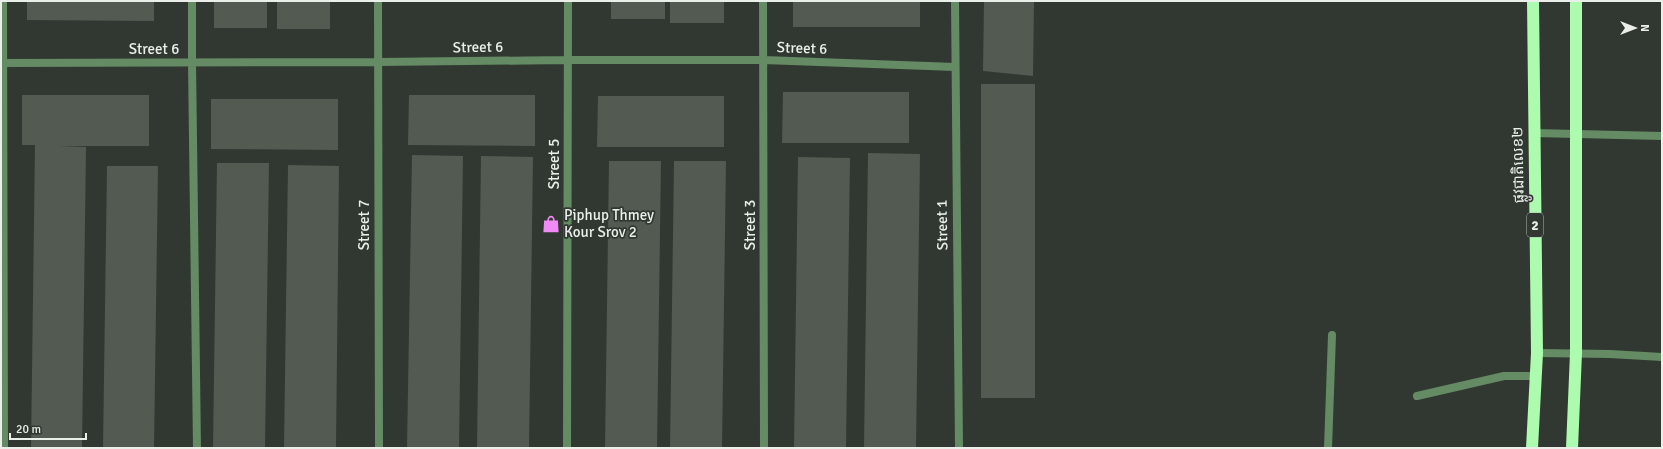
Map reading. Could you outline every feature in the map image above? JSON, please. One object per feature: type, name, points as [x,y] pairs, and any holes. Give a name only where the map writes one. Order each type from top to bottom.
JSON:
[{"type":"highway","name":"ផ្លូវជាតិលេខ២","points":[[1532,448],[1537,352],[1533,1]]},
{"type":"highway","points":[[1572,448],[1576,353],[1576,1]]},
{"type":"street","points":[[3,1],[4,448]]},
{"type":"street","points":[[192,1],[197,448]]},
{"type":"street","name":"Street 7","points":[[378,1],[379,448]]},
{"type":"street","name":"Street 5","points":[[567,448],[568,1]]},
{"type":"street","name":"Street 3","points":[[764,1],[764,448]]},
{"type":"street","name":"Street 1","points":[[955,1],[959,448]]},
{"type":"street","name":"Street 6","points":[[2,63],[764,60],[955,67]]},
{"type":"street","points":[[1534,133],[1662,136]]},
{"type":"street","points":[[1328,448],[1332,335]]},
{"type":"street","points":[[1537,352],[1662,357]]},
{"type":"street","points":[[1417,396],[1504,376],[1535,376]]},
{"type":"building","points":[[27,1],[154,1],[154,21],[27,20]]},
{"type":"building","points":[[214,1],[267,1],[267,28],[214,28]]},
{"type":"building","points":[[277,1],[330,1],[330,29],[277,29]]},
{"type":"building","points":[[611,1],[665,1],[665,19],[611,19]]},
{"type":"building","points":[[670,1],[724,1],[724,23],[670,23]]},
{"type":"building","points":[[793,1],[920,1],[920,27],[793,27]]},
{"type":"building","points":[[984,1],[1034,1],[1033,76],[983,71]]},
{"type":"building","points":[[981,84],[1035,84],[1035,398],[981,398]]},
{"type":"building","points":[[783,92],[909,92],[909,143],[782,143]]},
{"type":"building","points":[[22,95],[149,95],[149,146],[59,146],[86,147],[82,448],[31,448],[35,145],[22,145]]},
{"type":"building","points":[[409,95],[535,95],[535,146],[408,145]]},
{"type":"building","points":[[598,96],[724,96],[724,147],[597,147]]},
{"type":"building","points":[[211,99],[338,99],[338,150],[211,149]]},
{"type":"building","points":[[868,153],[920,154],[916,448],[864,448]]},
{"type":"building","points":[[412,155],[463,156],[459,448],[407,448]]},
{"type":"building","points":[[481,156],[533,157],[529,448],[477,448]]},
{"type":"building","points":[[798,157],[850,158],[846,448],[794,448]]},
{"type":"building","points":[[609,161],[661,161],[657,448],[605,448]]},
{"type":"building","points":[[674,161],[726,161],[722,448],[670,448]]},
{"type":"building","points":[[217,163],[269,163],[265,448],[213,448]]},
{"type":"building","points":[[288,165],[339,166],[336,448],[284,448]]},
{"type":"building","points":[[107,166],[158,166],[154,448],[103,448]]},
{"type":"place","name":"Piphup Thmey Kour Srov 2","points":[[551,224]]}]
